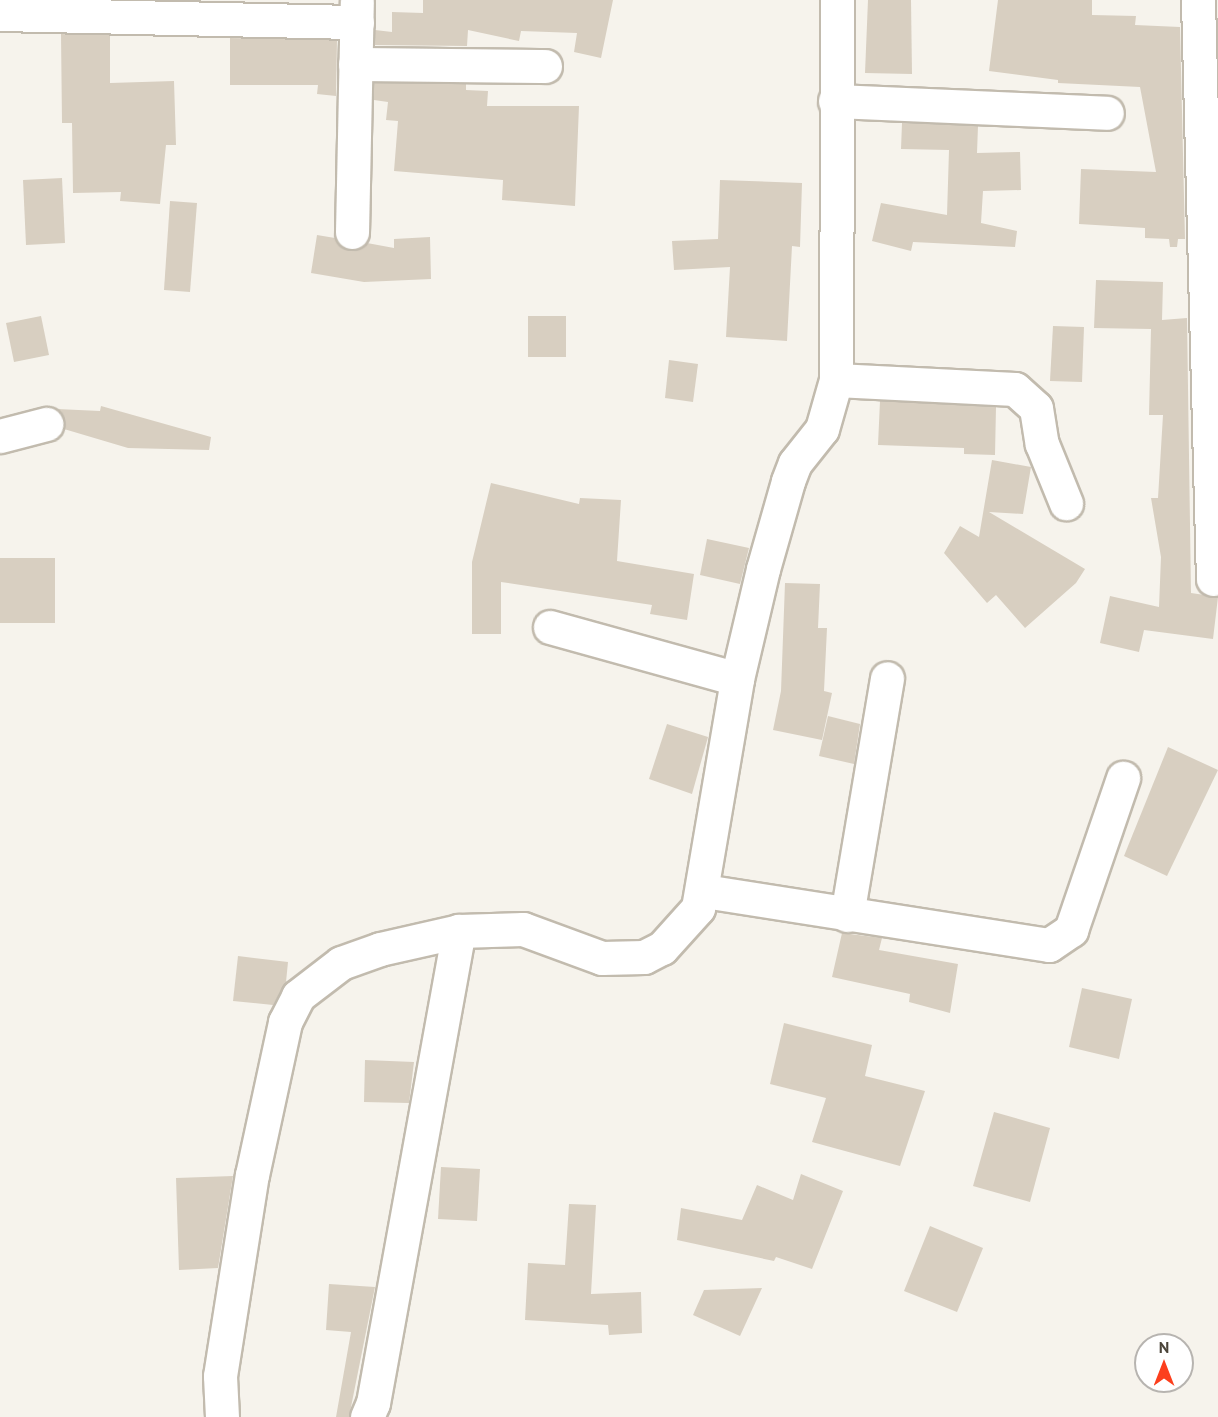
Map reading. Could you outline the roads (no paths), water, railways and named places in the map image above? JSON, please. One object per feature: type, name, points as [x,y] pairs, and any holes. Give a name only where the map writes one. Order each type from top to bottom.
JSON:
[{"type":"street","points":[[222,1417],[220,1376],[252,1175],[285,1022],[298,996],[341,963],[380,949],[459,931],[523,929],[602,958],[644,957],[662,948],[688,922],[704,891],[737,679],[788,481],[795,463],[822,429],[836,380],[837,0]]},
{"type":"street","points":[[1198,0],[1213,579]]},
{"type":"street","points":[[0,15],[357,11],[352,232]]},
{"type":"street","points":[[355,64],[545,66]]},
{"type":"street","points":[[835,101],[1107,113]]},
{"type":"street","points":[[836,380],[1015,389],[1036,408],[1042,444],[1066,503]]},
{"type":"street","points":[[0,436],[46,424]]},
{"type":"street","points":[[550,627],[737,679]]},
{"type":"street","points":[[847,915],[886,678]]},
{"type":"street","points":[[704,891],[1035,946],[1061,941],[1071,930],[1123,778]]},
{"type":"street","points":[[367,1417],[373,1403],[459,931]]}]
